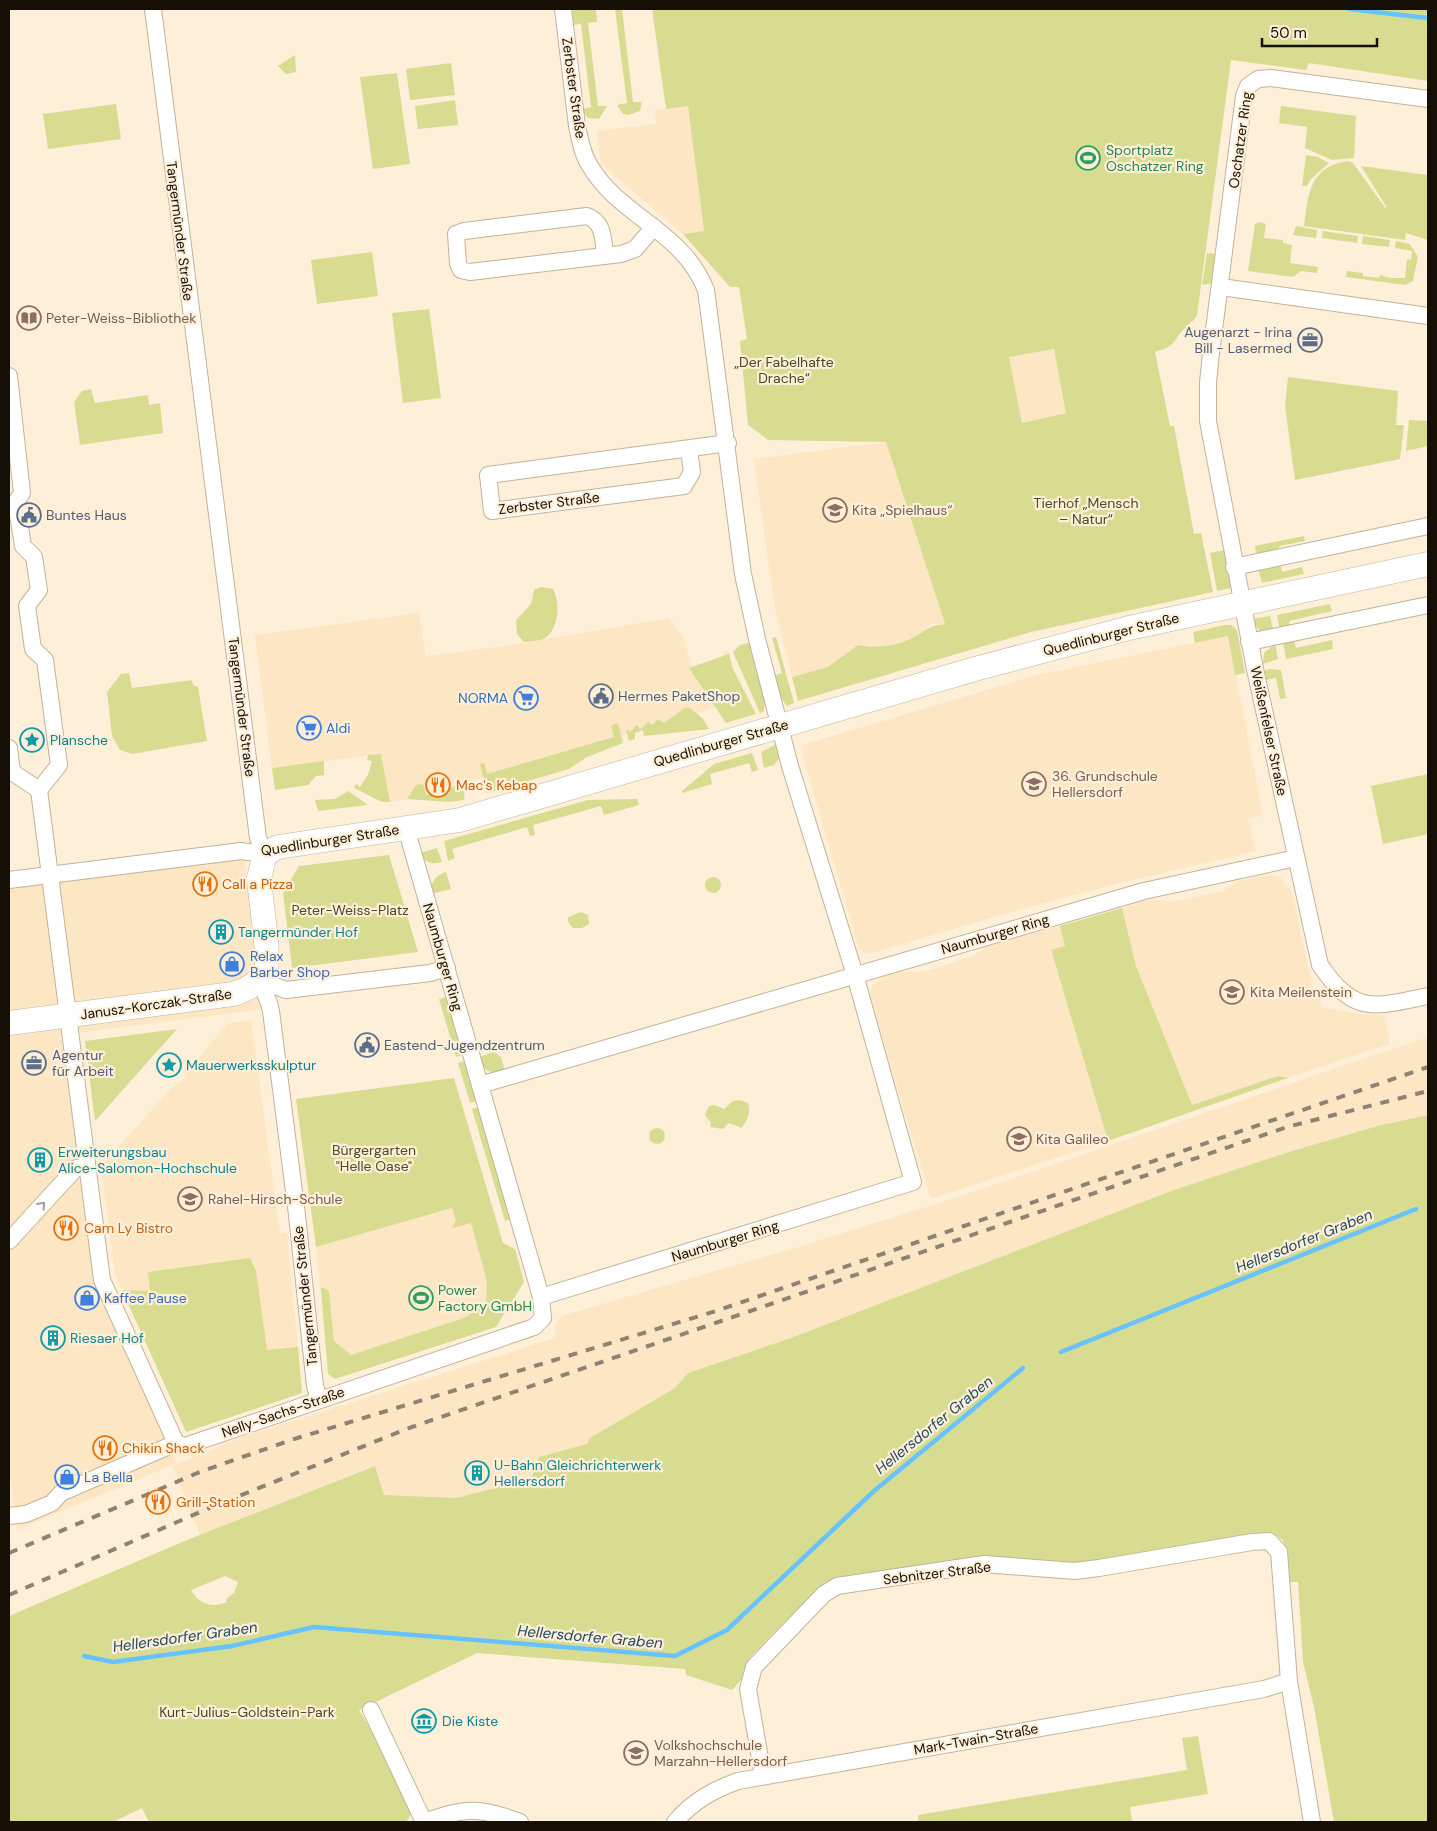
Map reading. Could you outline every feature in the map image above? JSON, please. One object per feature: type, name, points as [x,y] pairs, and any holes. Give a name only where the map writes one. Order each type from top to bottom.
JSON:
[{"type":"street","name":"Tangermünder Straße","points":[[153,9],[258,838],[265,854]]},
{"type":"street","name":"Zerbster Straße","points":[[563,9],[577,126],[584,154],[590,166],[614,195],[681,250],[692,262],[706,290],[728,444],[742,574],[779,726]]},
{"type":"street","name":"Oschatzer Ring","points":[[1242,604],[1208,421],[1208,383],[1244,96],[1248,86],[1258,79],[1271,78],[1428,99]]},
{"type":"street","points":[[605,256],[600,225],[595,219],[587,216],[464,231],[456,234],[455,240],[461,270],[470,272],[605,256],[635,249],[654,227]]},
{"type":"street","points":[[1221,287],[1428,316]]},
{"type":"street","points":[[9,376],[22,493],[16,502],[23,546],[34,557],[39,590],[27,606],[33,649],[45,660],[59,765],[39,790],[102,1280],[176,1443]]},
{"type":"street","name":"Zerbster Straße","points":[[689,448],[692,472],[684,486],[492,511],[488,475],[689,448],[728,444]]},
{"type":"street","points":[[1234,567],[1428,526]]},
{"type":"street","name":"Quedlinburger Straße","points":[[9,880],[241,850],[265,854],[291,843],[460,820],[975,669],[1120,630],[1428,564]]},
{"type":"street","name":"Weißenfelser Straße","points":[[1242,604],[1320,965],[1335,987],[1346,996],[1363,1004],[1383,1005],[1428,996]]},
{"type":"street","points":[[1249,642],[1428,605]]},
{"type":"street","name":"Naumburger Ring","points":[[406,828],[541,1297],[913,1182],[855,975],[779,726]]},
{"type":"street","points":[[9,748],[12,772],[39,790]]},
{"type":"street","points":[[265,854],[259,878],[267,965],[259,980],[286,990],[430,972],[446,968]]},
{"type":"street","name":"Naumburger Ring","points":[[480,1085],[1144,891],[1296,858]]},
{"type":"street","name":"Tangermünder Straße","points":[[259,980],[269,1003],[271,1014],[297,1215],[315,1386],[319,1399]]},
{"type":"street","name":"Janusz-Korczak-Straße","points":[[9,1023],[232,994],[242,992],[259,980]]},
{"type":"street","points":[[9,1241],[76,1168],[87,1166]]},
{"type":"street","name":"Nelly-Sachs-Straße","points":[[9,1516],[26,1514],[52,1503],[61,1494],[176,1443],[185,1446],[534,1327],[542,1318],[541,1297]]},
{"type":"street","name":"Sebnitzer Straße","points":[[763,1776],[748,1689],[754,1667],[824,1594],[847,1584],[984,1564],[1075,1571],[1252,1542],[1270,1541],[1279,1552],[1289,1681],[1312,1822]]},
{"type":"street","name":"Mark-Twain-Straße","points":[[675,1822],[688,1808],[719,1788],[763,1776],[1264,1689],[1289,1681]]},
{"type":"street","points":[[371,1710],[424,1822],[455,1811],[471,1810],[488,1810],[520,1822]]},
{"type":"shaded area","points":[[688,105],[704,231],[683,234],[601,164],[597,131],[656,124],[655,110]]},
{"type":"shaded area","points":[[1054,349],[1067,413],[1022,423],[1009,357]]},
{"type":"shaded area","name":"Kita „Spielhaus“","points":[[886,442],[945,624],[932,624],[914,638],[886,646],[871,648],[858,645],[828,667],[792,677],[775,609],[754,459]]},
{"type":"shaded area","points":[[419,613],[426,656],[504,646],[669,618],[683,636],[692,667],[723,656],[724,652],[728,650],[733,669],[748,698],[419,797],[390,802],[381,754],[272,768],[255,635]]},
{"type":"shaded area","name":"36. Grundschule Hellersdorf","points":[[1228,636],[1263,815],[1248,819],[1256,851],[1124,882],[1018,910],[868,954],[859,949],[802,753],[802,745],[1037,675]]},
{"type":"shaded area","points":[[244,856],[264,1009],[61,1035],[97,1283],[177,1463],[17,1530],[9,1465],[9,888]]},
{"type":"shaded area","name":"Kita Meilenstein","points":[[1268,875],[1280,877],[1292,892],[1313,990],[1319,994],[1321,1007],[1361,1014],[1385,1015],[1390,1044],[1288,1078],[1278,1076],[1192,1106],[1136,966],[1122,908],[1144,901],[1172,902],[1223,891],[1239,881]]},
{"type":"shaded area","points":[[1060,926],[1065,947],[1051,951],[1108,1141],[931,1199],[870,997],[872,986],[883,977],[899,972],[926,971],[974,956],[987,945]]},
{"type":"shaded area","name":"Rahel-Hirsch-Schule","points":[[251,1020],[280,1234],[287,1233],[302,1393],[186,1432],[115,1274],[101,1166],[176,1083],[181,1083],[187,1075],[185,1073],[229,1023]]},
{"type":"shaded area","points":[[1428,1037],[1428,1115],[1381,1125],[1292,1151],[1171,1191],[791,1338],[688,1373],[675,1388],[590,1438],[587,1444],[540,1457],[531,1479],[456,1498],[384,1495],[374,1466],[200,1535],[172,1466],[245,1436],[555,1338],[555,1326],[561,1316],[795,1248],[961,1196]]},
{"type":"shaded area","points":[[478,1201],[509,1308],[327,1362],[316,1247]]},
{"type":"green space","points":[[570,9],[596,9],[597,22],[588,23],[598,106],[607,106],[599,119],[588,118],[584,113],[583,109],[591,107],[581,24],[572,25]]},
{"type":"green space","points":[[615,9],[622,9],[633,102],[642,102],[640,111],[628,115],[623,114],[617,105],[627,103]]},
{"type":"green space","points":[[652,9],[1428,9],[1428,81],[1309,63],[1306,70],[1231,60],[1197,315],[1171,345],[1155,352],[1170,426],[1174,426],[1194,534],[1201,533],[1213,592],[1031,632],[798,701],[792,677],[828,667],[858,645],[879,647],[894,645],[914,637],[931,627],[945,624],[886,442],[768,440],[748,425],[740,341],[747,339],[739,287],[730,287],[683,234],[704,231],[688,106],[666,109]],"holes":[[[1054,349],[1066,413],[1022,423],[1009,357]]]},
{"type":"green space","points":[[295,55],[296,72],[286,74],[278,66]]},
{"type":"green space","points":[[451,63],[455,95],[410,100],[406,69]]},
{"type":"green space","points":[[397,73],[410,164],[373,169],[360,77]]},
{"type":"green space","points":[[455,100],[458,125],[418,129],[415,106]]},
{"type":"green space","points":[[116,104],[121,139],[48,149],[43,114]]},
{"type":"green space","points":[[1281,106],[1356,116],[1354,158],[1332,160],[1305,148],[1307,127],[1279,123]]},
{"type":"green space","points":[[1306,155],[1318,157],[1329,163],[1311,179],[1307,186],[1302,186]]},
{"type":"green space","points":[[1348,161],[1353,163],[1386,209],[1386,206],[1361,166],[1428,175],[1428,240],[1406,233],[1405,240],[1304,226],[1307,203],[1313,183],[1318,175],[1335,164]]},
{"type":"green space","points":[[1259,222],[1266,224],[1264,238],[1283,240],[1283,243],[1292,245],[1290,263],[1318,267],[1317,273],[1301,271],[1293,277],[1248,271],[1255,224]]},
{"type":"green space","points":[[1296,226],[1317,230],[1316,238],[1293,235]]},
{"type":"green space","points":[[1323,231],[1358,236],[1357,243],[1322,238]]},
{"type":"green space","points":[[1363,236],[1390,240],[1389,247],[1362,244]]},
{"type":"green space","points":[[1396,241],[1410,244],[1418,257],[1413,281],[1405,285],[1346,277],[1347,271],[1379,278],[1380,275],[1390,278],[1405,278],[1407,259],[1411,260],[1412,251],[1395,248]]},
{"type":"green space","points":[[372,252],[378,296],[317,304],[311,260]]},
{"type":"green space","points":[[1207,253],[1216,254],[1213,283],[1202,285]]},
{"type":"green space","points":[[429,309],[441,398],[403,403],[392,313]]},
{"type":"green space","points":[[1288,377],[1398,391],[1396,425],[1404,425],[1400,459],[1295,480],[1285,406]]},
{"type":"green space","points":[[91,389],[95,403],[148,395],[149,405],[160,403],[163,433],[80,445],[74,402],[82,391]]},
{"type":"green space","points":[[1409,420],[1428,421],[1428,446],[1406,451]]},
{"type":"green space","points":[[1304,536],[1305,541],[1280,546],[1276,553],[1257,558],[1255,546]]},
{"type":"green space","points":[[1225,550],[1231,588],[1217,591],[1210,553]]},
{"type":"green space","points":[[1280,563],[1282,572],[1302,567],[1304,574],[1262,583],[1258,568]]},
{"type":"green space","points":[[541,587],[553,589],[556,595],[557,618],[555,625],[552,631],[541,640],[524,642],[517,634],[516,620],[531,604],[534,590]]},
{"type":"green space","points":[[1330,604],[1332,611],[1289,621],[1291,630],[1280,632],[1277,615]]},
{"type":"green space","points":[[1270,616],[1274,633],[1261,632],[1253,619]]},
{"type":"green space","points":[[1231,625],[1237,630],[1245,673],[1235,675],[1228,636],[1195,643],[1193,632]]},
{"type":"green space","points":[[776,637],[794,703],[787,706],[780,697],[773,676],[782,673],[772,638]]},
{"type":"green space","points":[[1294,640],[1296,648],[1332,640],[1333,649],[1286,659],[1283,642]]},
{"type":"green space","points":[[749,643],[765,699],[764,711],[760,713],[733,652],[740,645]]},
{"type":"green space","points":[[1275,644],[1278,659],[1263,664],[1264,653]]},
{"type":"green space","points":[[729,654],[733,669],[756,714],[726,723],[689,668]]},
{"type":"green space","points":[[1269,669],[1281,670],[1286,698],[1280,699],[1276,678],[1266,680],[1264,671]]},
{"type":"green space","points":[[129,673],[132,688],[192,680],[193,685],[198,687],[207,741],[132,754],[120,750],[112,736],[107,692],[121,674]]},
{"type":"green space","points":[[685,708],[690,708],[703,719],[709,729],[644,736],[643,730],[635,733],[635,739],[629,741],[626,729],[630,732],[637,725],[641,729],[648,722],[652,725],[658,719],[664,723]]},
{"type":"green space","points":[[618,723],[623,743],[587,757],[569,769],[487,793],[480,764],[484,763],[487,774],[614,737],[611,726]]},
{"type":"green space","points":[[775,745],[781,756],[774,765],[764,768],[761,752]]},
{"type":"green space","points":[[752,753],[758,770],[752,772],[749,763],[710,774],[712,784],[682,793],[714,764]]},
{"type":"green space","points":[[381,754],[390,802],[382,802],[354,788],[356,784],[360,787],[368,775],[372,761],[367,760],[368,755]]},
{"type":"green space","points":[[324,761],[324,775],[316,776],[308,785],[275,790],[272,768]]},
{"type":"green space","points":[[1428,774],[1428,834],[1383,844],[1371,786]]},
{"type":"green space","points":[[465,783],[464,800],[450,802],[407,799],[416,785],[423,784],[426,795]]},
{"type":"green space","points":[[348,791],[368,805],[318,811],[315,800],[335,799]]},
{"type":"green space","points":[[637,799],[639,805],[604,815],[601,806],[533,825],[535,835],[530,836],[527,827],[452,849],[455,858],[448,861],[444,841],[588,800]]},
{"type":"green space","points":[[437,848],[442,862],[429,862],[420,853]]},
{"type":"green space","name":"Peter-Weiss-Platz","points":[[389,855],[418,952],[292,968],[283,893],[299,866]]},
{"type":"green space","points":[[446,872],[451,889],[431,894],[431,886],[434,880]]},
{"type":"green space","points":[[710,877],[716,877],[721,882],[719,891],[710,893],[705,888],[705,882]]},
{"type":"green space","points":[[1122,908],[1136,966],[1192,1105],[1278,1076],[1288,1078],[1108,1141],[1051,950],[1065,946],[1060,926]]},
{"type":"green space","points":[[581,912],[588,915],[589,924],[582,928],[573,928],[568,922],[568,917]]},
{"type":"green space","points":[[447,997],[463,1055],[456,1057],[439,999]]},
{"type":"green space","points":[[177,1029],[95,1121],[85,1041]]},
{"type":"green space","points":[[494,1052],[501,1057],[505,1072],[495,1073],[488,1071],[483,1066],[479,1057]]},
{"type":"green space","points":[[465,1061],[477,1101],[470,1103],[458,1063]]},
{"type":"green space","name":"Bürgergarten \"Helle Oase\"","points":[[454,1078],[503,1243],[515,1249],[524,1282],[496,1327],[335,1379],[328,1374],[321,1287],[328,1290],[329,1293],[334,1341],[351,1355],[464,1318],[486,1304],[487,1281],[471,1223],[452,1228],[456,1220],[452,1208],[316,1247],[296,1099]]},
{"type":"green space","points":[[739,1100],[748,1103],[749,1107],[748,1116],[742,1128],[729,1123],[723,1129],[710,1127],[711,1123],[705,1115],[709,1106],[714,1105],[724,1109],[733,1101]]},
{"type":"green space","points":[[479,1107],[512,1219],[505,1221],[472,1109]]},
{"type":"green space","name":"Kurt-Julius-Goldstein-Park","points":[[1428,1115],[1428,1822],[1334,1822],[1314,1707],[1303,1662],[1298,1582],[1288,1582],[1283,1540],[1275,1535],[1268,1535],[1076,1568],[986,1560],[831,1580],[825,1582],[750,1657],[742,1679],[732,1690],[686,1675],[685,1669],[477,1653],[359,1710],[385,1754],[412,1810],[405,1822],[149,1822],[142,1808],[113,1822],[9,1822],[9,1616],[187,1540],[375,1466],[384,1495],[456,1498],[531,1479],[539,1457],[587,1444],[590,1438],[675,1388],[688,1373],[791,1338],[1171,1191],[1292,1151],[1381,1125]],"holes":[[[225,1576],[238,1582],[234,1593],[226,1599],[227,1602],[217,1605],[202,1602],[191,1590]]]},
{"type":"green space","points":[[654,1128],[660,1128],[665,1133],[663,1142],[654,1144],[649,1139],[649,1133]]},
{"type":"green space","points":[[250,1258],[256,1271],[267,1350],[298,1347],[302,1393],[186,1432],[122,1290],[150,1291],[148,1272]]},
{"type":"green space","points":[[1198,1736],[1208,1794],[1130,1807],[1132,1822],[918,1822],[918,1815],[1187,1770],[1182,1738]]},
{"type":"waterway","points":[[1349,9],[1428,18]]},
{"type":"waterway","name":"Hellersdorfer Graben","points":[[1061,1352],[1416,1209]]},
{"type":"waterway","name":"Hellersdorfer Graben","points":[[84,1656],[113,1662],[232,1646],[314,1627],[675,1656],[727,1630],[874,1491],[1023,1368]]},
{"type":"railway","points":[[9,1553],[200,1472],[291,1440],[716,1311],[1428,1067]]},
{"type":"railway","points":[[9,1595],[214,1506],[409,1428],[1287,1127],[1428,1091]]},
{"type":"place","name":"Sportplatz Oschatzer Ring","points":[[1088,158]]},
{"type":"place","name":"Peter-Weiss-Bibliothek","points":[[29,318]]},
{"type":"place","name":"Augenarzt - Irina Bill - Lasermed","points":[[1310,340]]},
{"type":"place","name":"Kita „Spielhaus“","points":[[835,510]]},
{"type":"place","name":"Buntes Haus","points":[[29,515]]},
{"type":"place","name":"Hermes PaketShop","points":[[601,696]]},
{"type":"place","name":"NORMA","points":[[526,698]]},
{"type":"place","name":"Aldi","points":[[309,728]]},
{"type":"place","name":"Plansche","points":[[32,740]]},
{"type":"place","name":"36. Grundschule Hellersdorf","points":[[1034,784]]},
{"type":"place","name":"Mac's Kebap","points":[[438,785]]},
{"type":"place","name":"Call a Pizza","points":[[205,884]]},
{"type":"place","name":"Tangermünder Hof","points":[[221,932]]},
{"type":"place","name":"Relax Barber Shop","points":[[232,964]]},
{"type":"place","name":"Kita Meilenstein","points":[[1232,992]]},
{"type":"place","name":"Eastend-Jugendzentrum","points":[[367,1045]]},
{"type":"place","name":"Agentur für Arbeit","points":[[34,1063]]},
{"type":"place","name":"Mauerwerksskulptur","points":[[169,1065]]},
{"type":"place","name":"Kita Galileo","points":[[1019,1139]]},
{"type":"place","name":"Erweiterungsbau Alice-Salomon-Hochschule","points":[[40,1160]]},
{"type":"place","name":"Rahel-Hirsch-Schule","points":[[190,1199]]},
{"type":"place","name":"Cam Ly Bistro","points":[[66,1228]]},
{"type":"place","name":"Kaffee Pause","points":[[87,1298]]},
{"type":"place","name":"Power Factory GmbH","points":[[421,1298]]},
{"type":"place","name":"Riesaer Hof","points":[[53,1338]]},
{"type":"place","name":"Chikin Shack","points":[[105,1448]]},
{"type":"place","name":"U-Bahn Gleichrichterwerk Hellersdorf","points":[[477,1473]]},
{"type":"place","name":"La Bella","points":[[67,1477]]},
{"type":"place","name":"Grill-Station","points":[[158,1502]]},
{"type":"place","name":"Die Kiste","points":[[424,1721]]},
{"type":"place","name":"Volkshochschule Marzahn-Hellersdorf","points":[[636,1753]]},
{"type":"park label","name":"„Der Fabelhafte Drache“","points":[[784,370]]},
{"type":"park label","name":"Tierhof „Mensch – Natur“","points":[[1086,512]]}]
